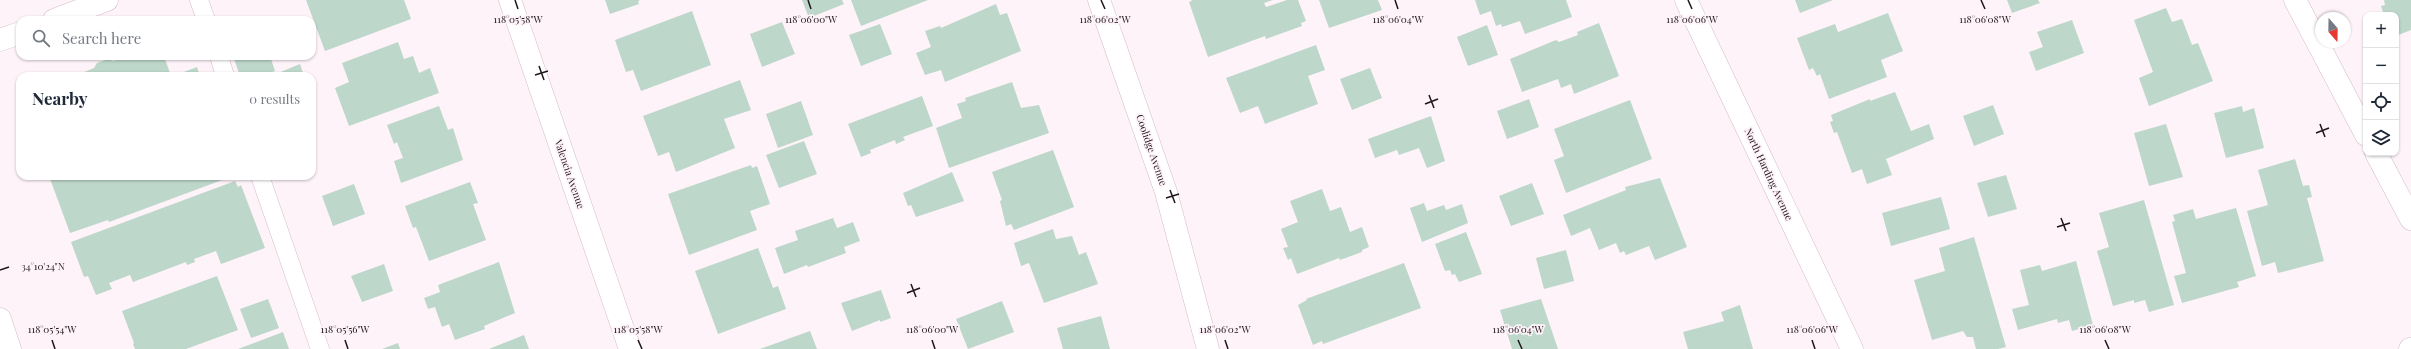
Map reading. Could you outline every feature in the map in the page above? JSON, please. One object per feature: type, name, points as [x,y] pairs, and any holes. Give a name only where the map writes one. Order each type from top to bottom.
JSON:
[{"type":"street","points":[[65,16],[107,0]]},
{"type":"street","name":"Valencia Avenue","points":[[510,0],[630,349]]},
{"type":"street","name":"Coolidge Avenue","points":[[1099,0],[1166,192],[1208,349]]},
{"type":"street","name":"North Harding Avenue","points":[[1686,0],[1852,349]]},
{"type":"street","points":[[2295,0],[2363,129]]},
{"type":"street","points":[[0,40],[16,34]]},
{"type":"street","points":[[2378,156],[2411,219]]},
{"type":"street","points":[[0,319],[10,349]]},
{"type":"lane","points":[[199,0],[205,16]]},
{"type":"lane","points":[[220,60],[225,72]]},
{"type":"lane","points":[[261,180],[320,349]]},
{"type":"building","points":[[306,0],[404,0],[411,19],[325,51],[316,27],[316,16],[312,16]]},
{"type":"building","points":[[605,0],[641,0],[638,1],[639,4],[610,14]]},
{"type":"building","points":[[802,0],[842,0],[844,4],[809,18]]},
{"type":"building","points":[[851,0],[928,0],[861,26]]},
{"type":"building","points":[[1193,0],[1273,0],[1264,3],[1266,7],[1287,0],[1298,0],[1306,21],[1301,23],[1302,26],[1266,39],[1265,36],[1208,57],[1189,2]]},
{"type":"building","points":[[1319,0],[1378,0],[1382,10],[1329,28]]},
{"type":"building","points":[[1475,0],[1566,0],[1572,17],[1525,34],[1520,21],[1502,27],[1501,24],[1496,26],[1491,11],[1480,15]]},
{"type":"building","points":[[1795,0],[1833,0],[1800,13]]},
{"type":"building","points":[[2007,0],[2038,0],[2040,3],[2012,13]]},
{"type":"building","points":[[2384,0],[2411,0],[2411,30],[2399,35],[2399,12],[2383,12],[2381,6],[2385,5]]},
{"type":"building","points":[[996,4],[1000,15],[1007,13],[1021,51],[945,82],[941,70],[925,75],[916,53],[931,47],[925,31],[940,26],[941,28]]},
{"type":"building","points":[[2166,8],[2172,22],[2182,19],[2192,45],[2198,43],[2213,81],[2149,106],[2139,78],[2153,72],[2134,20]]},
{"type":"building","points":[[692,11],[711,65],[641,91],[633,70],[626,72],[615,40]]},
{"type":"building","points":[[1888,13],[1903,51],[1881,60],[1887,77],[1829,99],[1820,74],[1817,76],[1813,68],[1809,70],[1797,38],[1835,24],[1838,32]]},
{"type":"building","points":[[2072,20],[2084,53],[2036,71],[2029,52],[2043,47],[2037,32]]},
{"type":"building","points":[[782,22],[795,54],[762,67],[750,34]]},
{"type":"building","points":[[1599,23],[1619,76],[1574,94],[1571,84],[1561,88],[1558,79],[1522,92],[1510,59],[1556,40],[1559,42],[1578,35],[1577,32]]},
{"type":"building","points":[[880,24],[892,54],[861,66],[849,35]]},
{"type":"building","points":[[1487,25],[1498,55],[1468,66],[1457,37]]},
{"type":"building","points":[[398,42],[404,59],[413,56],[419,73],[430,68],[439,93],[349,126],[335,88],[349,82],[342,63]]},
{"type":"building","points":[[1316,45],[1325,70],[1308,76],[1318,104],[1265,124],[1258,106],[1240,113],[1226,78]]},
{"type":"building","points":[[105,60],[165,60],[170,72],[84,72],[94,68],[97,63]]},
{"type":"building","points":[[234,60],[271,60],[275,71],[272,72],[239,72]]},
{"type":"building","points":[[300,64],[303,72],[281,72]]},
{"type":"building","points":[[197,67],[199,72],[184,72]]},
{"type":"building","points":[[1370,68],[1382,98],[1352,110],[1340,79]]},
{"type":"building","points":[[740,80],[751,110],[724,119],[735,148],[676,172],[669,152],[658,156],[643,116]]},
{"type":"building","points":[[1012,82],[1021,108],[1039,105],[1049,133],[949,168],[936,128],[962,118],[957,104],[966,101],[965,98]]},
{"type":"building","points":[[1895,92],[1911,131],[1929,124],[1934,139],[1886,159],[1892,175],[1867,184],[1862,169],[1852,173],[1837,132],[1834,133],[1830,122],[1833,121],[1831,115],[1870,99],[1870,101]]},
{"type":"building","points":[[922,96],[933,126],[903,137],[905,140],[896,144],[895,140],[870,150],[871,153],[861,157],[848,124]]},
{"type":"building","points":[[1529,99],[1539,127],[1507,139],[1497,111]]},
{"type":"building","points":[[1630,100],[1652,159],[1566,193],[1554,160],[1564,156],[1554,129]]},
{"type":"building","points":[[801,101],[813,135],[778,148],[766,114]]},
{"type":"building","points":[[1993,105],[2004,134],[1974,146],[1963,116]]},
{"type":"building","points":[[439,106],[448,130],[453,128],[463,160],[401,183],[394,161],[403,158],[397,142],[394,144],[387,125]]},
{"type":"building","points":[[2242,106],[2243,112],[2254,108],[2264,148],[2226,158],[2214,113]]},
{"type":"building","points":[[1431,116],[1445,161],[1427,168],[1419,148],[1399,155],[1397,150],[1375,158],[1368,139]]},
{"type":"building","points":[[2166,124],[2183,177],[2149,186],[2134,133]]},
{"type":"building","points":[[804,141],[817,174],[779,188],[766,155]]},
{"type":"building","points":[[1053,150],[1074,207],[1014,230],[1011,224],[1006,226],[1000,201],[1002,200],[992,172]]},
{"type":"building","points":[[2295,159],[2303,186],[2309,185],[2312,197],[2307,198],[2324,261],[2278,273],[2275,262],[2262,266],[2247,211],[2268,205],[2258,170]]},
{"type":"building","points":[[751,165],[752,168],[757,166],[770,204],[750,211],[757,230],[689,255],[668,194]]},
{"type":"building","points":[[952,172],[964,201],[916,217],[911,205],[908,206],[903,193]]},
{"type":"building","points":[[2006,175],[2017,209],[1988,217],[1977,183]]},
{"type":"building","points":[[1660,178],[1687,247],[1655,260],[1649,246],[1626,255],[1624,251],[1620,253],[1616,243],[1599,250],[1590,228],[1571,236],[1563,215],[1626,190],[1625,187]]},
{"type":"building","points":[[50,180],[222,180],[109,222],[108,220],[70,233]]},
{"type":"building","points":[[235,181],[238,187],[241,185],[265,248],[221,264],[216,251],[194,259],[195,262],[187,265],[186,262],[133,282],[130,275],[109,283],[112,289],[96,295],[88,276],[84,277],[71,242]]},
{"type":"building","points":[[470,182],[478,203],[473,204],[486,240],[429,261],[416,227],[413,228],[405,206]]},
{"type":"building","points":[[1532,183],[1544,214],[1511,226],[1499,196]]},
{"type":"building","points":[[354,184],[365,214],[333,226],[322,196]]},
{"type":"building","points":[[1322,189],[1330,211],[1341,207],[1350,232],[1362,227],[1369,247],[1362,250],[1362,252],[1340,260],[1339,258],[1297,274],[1291,258],[1288,260],[1283,248],[1288,247],[1281,229],[1298,222],[1290,201]]},
{"type":"building","points":[[1941,197],[1950,229],[1891,246],[1882,213]]},
{"type":"building","points":[[2144,200],[2174,305],[2149,312],[2145,300],[2134,303],[2134,300],[2113,306],[2097,251],[2109,247],[2099,213]]},
{"type":"building","points":[[1424,203],[1427,211],[1444,205],[1446,210],[1462,204],[1468,223],[1422,242],[1410,208]]},
{"type":"building","points":[[2236,208],[2256,276],[2237,282],[2239,287],[2182,303],[2174,276],[2186,273],[2172,222],[2175,221],[2173,215],[2193,209],[2196,219]]},
{"type":"building","points":[[833,218],[837,228],[853,222],[860,241],[844,247],[846,253],[784,274],[775,248],[798,240],[795,231]]},
{"type":"building","points":[[1053,229],[1056,239],[1072,236],[1079,255],[1086,252],[1098,284],[1044,303],[1029,263],[1021,266],[1014,243]]},
{"type":"building","points":[[1466,232],[1482,274],[1459,282],[1455,274],[1452,275],[1450,270],[1445,271],[1435,244]]},
{"type":"building","points":[[1974,237],[2006,347],[1998,349],[1976,349],[1973,337],[1967,337],[1963,331],[1932,340],[1914,280],[1945,271],[1939,248]]},
{"type":"building","points":[[758,248],[773,288],[778,286],[786,309],[718,334],[695,271]]},
{"type":"building","points":[[1566,250],[1574,281],[1544,289],[1536,258]]},
{"type":"building","points":[[2076,261],[2093,325],[2072,331],[2069,320],[2058,323],[2057,319],[2018,330],[2012,309],[2029,305],[2020,270],[2040,265],[2042,271]]},
{"type":"building","points":[[499,262],[515,313],[484,326],[485,329],[455,340],[449,324],[442,327],[435,307],[428,309],[424,298],[440,292],[438,285]]},
{"type":"building","points":[[1404,263],[1421,308],[1323,344],[1322,341],[1313,345],[1298,305],[1307,300],[1306,299]]},
{"type":"building","points":[[384,264],[393,291],[362,302],[351,276]]},
{"type":"building","points":[[217,276],[238,330],[186,349],[135,349],[122,311]]},
{"type":"building","points":[[881,290],[891,318],[880,322],[880,320],[852,331],[841,303]]},
{"type":"building","points":[[268,299],[279,328],[251,338],[240,309]]},
{"type":"building","points":[[1541,299],[1558,349],[1512,349],[1500,310]]},
{"type":"building","points":[[1002,301],[1014,332],[968,349],[956,319]]},
{"type":"building","points":[[1740,305],[1753,349],[1688,349],[1683,332],[1724,321],[1721,312]]},
{"type":"building","points":[[1101,316],[1110,349],[1063,349],[1057,328]]},
{"type":"building","points":[[810,331],[817,349],[760,349]]},
{"type":"building","points":[[283,332],[289,349],[238,349]]},
{"type":"building","points":[[524,335],[529,349],[489,349]]},
{"type":"building","points":[[398,343],[400,349],[382,349]]}]
